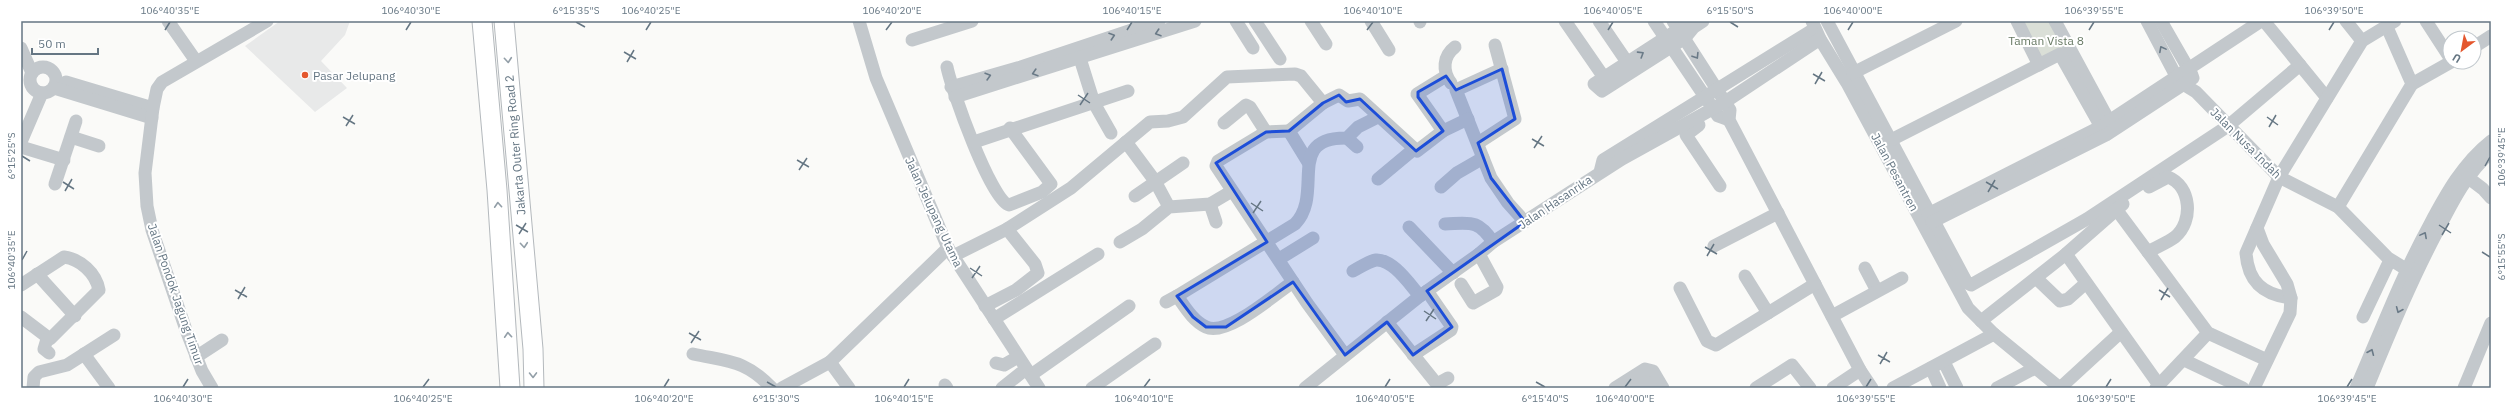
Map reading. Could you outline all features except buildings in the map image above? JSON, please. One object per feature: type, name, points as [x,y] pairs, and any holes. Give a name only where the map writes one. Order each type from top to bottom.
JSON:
[{"type":"highway","name":"Jakarta Outer Ring Road 2","points":[[482,21],[497,190],[510,388]]},
{"type":"highway","name":"Jakarta Outer Ring Road 2","points":[[504,21],[532,334],[534,388]]},
{"type":"street","points":[[168,21],[196,61]]},
{"type":"street","name":"Jalan Pondok Jagung Timur","points":[[212,388],[196,357],[152,230],[145,173],[152,113],[157,89],[162,82],[267,21]]},
{"type":"street","points":[[912,40],[972,21]]},
{"type":"street","points":[[1078,54],[1159,21]]},
{"type":"street","points":[[953,92],[1078,54],[1195,21]]},
{"type":"street","points":[[1236,21],[1253,48]]},
{"type":"street","points":[[1255,21],[1280,59]]},
{"type":"street","points":[[1311,21],[1326,44]]},
{"type":"street","points":[[1371,21],[1389,50]]},
{"type":"street","points":[[1566,21],[1603,76]]},
{"type":"street","points":[[1599,21],[1627,62]]},
{"type":"street","points":[[1654,21],[1668,42],[1711,93],[1723,111],[1832,316],[1860,370],[1867,387]]},
{"type":"street","points":[[1827,21],[1930,218],[1967,283],[1971,285],[2088,219],[2228,126],[2300,65]]},
{"type":"street","points":[[1853,73],[1956,21]]},
{"type":"street","points":[[2017,21],[2039,65]]},
{"type":"street","points":[[2055,21],[2107,128]]},
{"type":"street","points":[[2147,21],[2185,77]]},
{"type":"street","points":[[2162,21],[2185,77]]},
{"type":"street","points":[[1930,218],[2107,128],[2185,77],[2262,21],[2327,98]]},
{"type":"street","points":[[2346,21],[2362,41]]},
{"type":"street","points":[[2426,21],[2442,46]]},
{"type":"street","points":[[1668,42],[1627,62],[1603,76],[1594,84],[1600,91],[1668,42],[1679,30],[1699,24]]},
{"type":"street","points":[[2291,298],[2266,293],[2259,286],[2247,265],[2246,253],[2279,177],[2362,41],[2391,24],[2412,84]]},
{"type":"street","name":"Jalan Jelupang Utama","points":[[861,26],[876,78],[950,252],[1039,388]]},
{"type":"street","points":[[1679,30],[1711,93]]},
{"type":"street","points":[[1600,172],[1602,160],[1814,30]]},
{"type":"street","name":"Jalan Hasanrika","points":[[1305,388],[1423,294],[1479,254],[1493,242],[1526,222],[1600,172],[1723,111],[1814,30]]},
{"type":"street","name":"Jalan Pesantren","points":[[1814,30],[1847,83],[1977,317]]},
{"type":"street","points":[[2482,42],[2491,36]]},
{"type":"street","points":[[1478,143],[1515,119],[1495,45]]},
{"type":"street","points":[[1455,47],[1449,51],[1445,60],[1446,76],[1456,90],[1491,178],[1508,203],[1526,222]]},
{"type":"street","points":[[21,48],[33,67],[31,85],[47,87],[152,113]]},
{"type":"street","points":[[1078,54],[1094,103],[1110,133]]},
{"type":"street","points":[[1889,141],[2062,54],[2107,128]]},
{"type":"street","points":[[21,142],[35,105],[47,87],[52,70],[48,67],[33,67]]},
{"type":"street","points":[[947,67],[953,92],[989,179],[1000,200],[1009,205],[1042,192],[1051,184],[1010,128]]},
{"type":"street","points":[[2338,208],[2412,84],[2442,67]]},
{"type":"street","points":[[1456,90],[1502,69]]},
{"type":"street","points":[[782,388],[830,362],[950,252],[1007,229],[1077,184],[1150,122],[1168,121],[1183,117],[1221,81],[1235,75],[1298,75],[1315,91],[1323,103]]},
{"type":"street","points":[[1444,131],[1417,94],[1446,76]]},
{"type":"street","name":"Jalan Nusa Indah","points":[[2185,77],[2196,92],[2279,177],[2338,208],[2390,260],[2410,272]]},
{"type":"street","points":[[974,142],[1010,128],[1094,103],[1128,91]]},
{"type":"street","points":[[1345,355],[1293,282],[1218,170],[1216,164],[1266,132],[1289,131],[1323,103],[1339,95],[1348,101],[1360,99],[1417,151],[1444,131],[1468,119]]},
{"type":"street","points":[[1224,123],[1246,105],[1250,107],[1266,132]]},
{"type":"street","points":[[1720,186],[1686,135],[1723,111]]},
{"type":"street","points":[[1347,138],[1358,127],[1378,117]]},
{"type":"street","points":[[55,184],[76,121]]},
{"type":"street","points":[[1289,131],[1308,162]]},
{"type":"street","points":[[71,137],[99,146]]},
{"type":"street","points":[[1293,282],[1251,312],[1226,327],[1215,330],[1198,322],[1172,299],[1267,242],[1302,216],[1309,185],[1308,162],[1314,148],[1321,141],[1331,138],[1347,138],[1357,147]]},
{"type":"street","points":[[2356,388],[2410,272],[2455,196],[2464,175],[2478,151],[2491,141]]},
{"type":"street","points":[[1126,142],[1155,181],[1170,207]]},
{"type":"street","points":[[21,147],[64,160]]},
{"type":"street","points":[[1378,179],[1414,149]]},
{"type":"street","points":[[2464,175],[2491,152]]},
{"type":"street","points":[[1441,187],[1457,173],[1483,158]]},
{"type":"street","points":[[1135,196],[1183,163]]},
{"type":"street","points":[[2464,175],[2484,189],[2491,198]]},
{"type":"street","points":[[2121,332],[2060,388],[1994,334],[1977,317],[2036,278],[2066,254],[2116,209],[2160,180],[2168,177],[2177,181],[2180,185],[2188,204],[2181,229],[2176,236],[2148,252]]},
{"type":"street","points":[[1120,242],[1142,229],[1170,207],[1210,204],[1232,191]]},
{"type":"street","points":[[1210,204],[1216,222]]},
{"type":"street","points":[[2116,209],[2208,333],[2267,360]]},
{"type":"street","points":[[1714,246],[1778,213]]},
{"type":"street","points":[[1445,224],[1464,222],[1477,225],[1484,229],[1493,242]]},
{"type":"street","points":[[1409,227],[1453,273]]},
{"type":"street","points":[[2254,388],[2290,313],[2291,298],[2287,284],[2263,244],[2257,228]]},
{"type":"street","points":[[985,306],[1016,290],[1038,273],[1035,264],[1007,229]]},
{"type":"street","points":[[1279,259],[1313,238]]},
{"type":"street","points":[[994,319],[1098,254]]},
{"type":"street","points":[[1461,284],[1474,303],[1496,290],[1497,287],[1479,254]]},
{"type":"street","points":[[2066,254],[2157,386],[2184,360],[2208,333]]},
{"type":"street","points":[[21,285],[64,257],[78,260],[86,267],[97,282],[99,290],[75,316],[52,338],[48,339],[44,349],[49,354]]},
{"type":"street","points":[[1353,271],[1376,260],[1393,267],[1423,294],[1452,327],[1451,330],[1413,355]]},
{"type":"street","points":[[2363,317],[2390,260]]},
{"type":"street","points":[[1865,268],[1877,291]]},
{"type":"street","points":[[2367,388],[2410,272]]},
{"type":"street","points":[[37,274],[75,316]]},
{"type":"street","points":[[1744,276],[1768,313]]},
{"type":"street","points":[[1832,316],[1902,278]]},
{"type":"street","points":[[2036,278],[2060,301],[2068,299],[2086,283]]},
{"type":"street","points":[[1680,288],[1707,341],[1713,345],[1716,345],[1815,284]]},
{"type":"street","points":[[1002,388],[1029,372],[1129,306]]},
{"type":"street","points":[[21,317],[48,339]]},
{"type":"street","points":[[1387,322],[1413,355],[1442,383]]},
{"type":"street","points":[[2464,388],[2491,323]]},
{"type":"street","points":[[1893,388],[1994,334]]},
{"type":"street","points":[[33,388],[34,377],[39,372],[67,365],[114,335]]},
{"type":"street","points":[[196,357],[222,340]]},
{"type":"street","points":[[1092,388],[1154,344]]},
{"type":"street","points":[[84,354],[109,388]]},
{"type":"street","points":[[693,354],[742,364],[758,374],[772,388]]},
{"type":"street","points":[[996,363],[1004,366],[1018,356]]},
{"type":"street","points":[[2184,360],[2243,388]]},
{"type":"street","points":[[830,362],[849,388]]},
{"type":"street","points":[[1944,362],[1957,388]]},
{"type":"street","points":[[1756,388],[1792,365],[1810,388]]},
{"type":"street","points":[[1931,368],[1940,388]]},
{"type":"street","points":[[1997,388],[2035,368]]},
{"type":"street","points":[[1615,388],[1645,369],[1650,380],[1663,388]]},
{"type":"street","points":[[1832,388],[1860,370]]},
{"type":"street","points":[[1633,388],[1650,380]]},
{"type":"highlighted area","points":[[1502,69],[1515,119],[1478,143],[1491,178],[1525,222],[1427,291],[1452,327],[1413,355],[1387,322],[1345,355],[1293,282],[1226,327],[1206,327],[1193,317],[1177,296],[1267,242],[1216,163],[1266,132],[1289,131],[1323,103],[1339,95],[1346,102],[1360,99],[1416,151],[1443,131],[1418,97],[1418,92],[1446,76],[1456,90]]},
{"type":"shaded area","name":"Pasar Jelupang","points":[[280,21],[350,21],[345,35],[321,61],[347,88],[315,112],[245,46]]},
{"type":"green space","name":"Taman Vista 8","points":[[2017,21],[2055,21],[2070,49],[2039,65]]},
{"type":"place","name":"Pasar Jelupang","points":[[305,75]]}]
